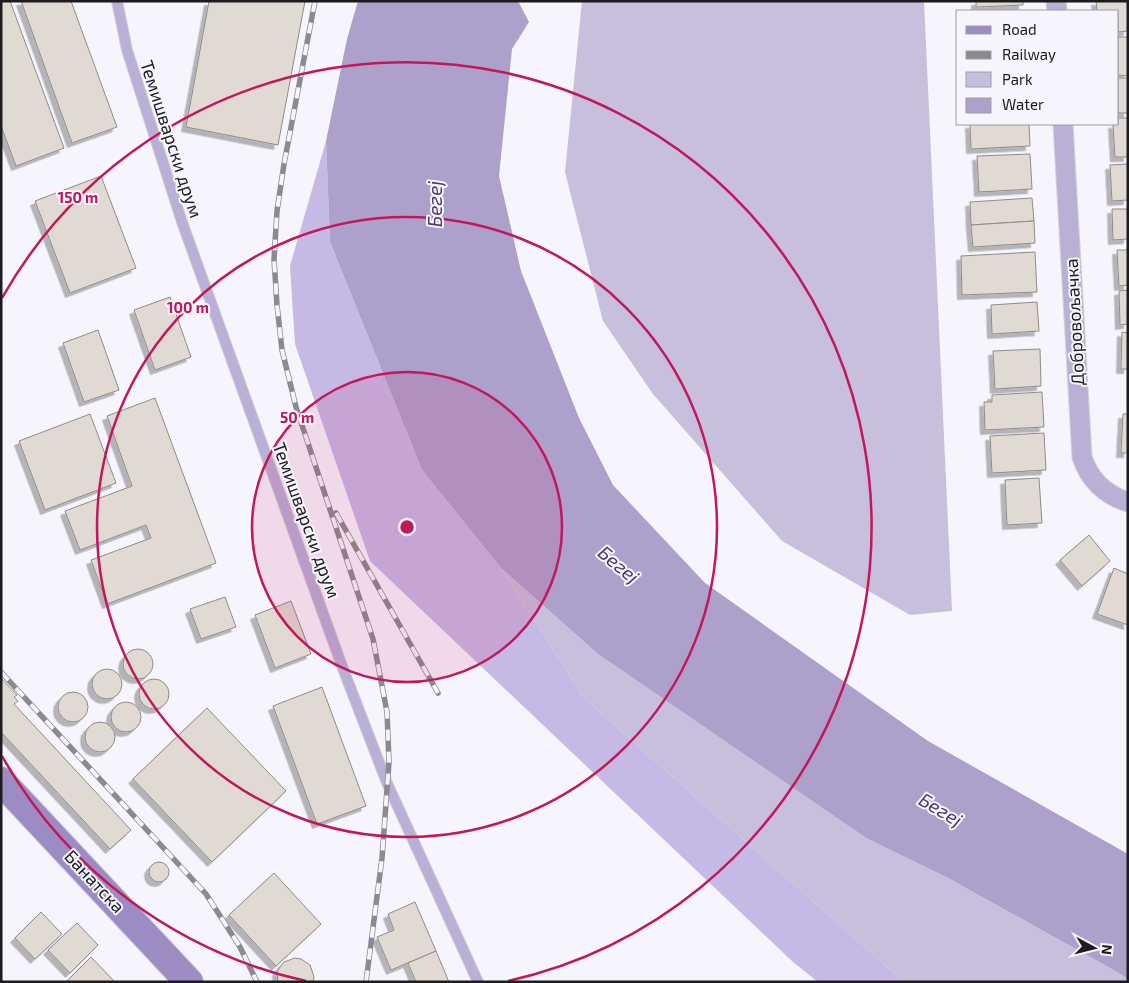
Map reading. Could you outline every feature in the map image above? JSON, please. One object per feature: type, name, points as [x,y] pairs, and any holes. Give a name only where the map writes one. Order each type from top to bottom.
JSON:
[{"type":"main road","name":"Банатска","points":[[1,781],[189,982]]},
{"type":"street","name":"Добровољачка","points":[[1063,125],[1082,458],[1086,471],[1094,482],[1126,501]]},
{"type":"lane","name":"Темишварски друм","points":[[117,1],[127,50],[182,222],[339,657],[387,784],[478,982]]},
{"type":"green space","points":[[582,1],[924,1],[952,611],[910,615],[782,541],[653,394],[603,321],[565,172]]},
{"type":"green space","points":[[501,568],[598,654],[866,838],[948,878],[1117,972],[1128,979],[1128,982],[904,982],[584,698]]},
{"type":"shaded area","points":[[326,141],[330,242],[422,470],[501,568],[584,698],[904,982],[818,982],[793,962],[370,561],[295,344],[290,266]]},
{"type":"water","name":"Бегеј","points":[[358,1],[518,1],[529,22],[512,49],[499,176],[521,271],[579,418],[613,485],[705,583],[928,741],[1128,854],[1128,979],[948,878],[866,838],[598,654],[501,568],[422,470],[330,242],[326,141],[347,39]]},
{"type":"building","points":[[1,1],[10,1],[64,148],[16,166],[1,126]]},
{"type":"building","points":[[21,1],[71,1],[117,127],[72,143]]},
{"type":"building","points":[[209,1],[305,1],[278,145],[186,127]]},
{"type":"building","points":[[976,1],[1023,1],[1023,5],[976,7]]},
{"type":"building","points":[[1096,1],[1128,1],[1128,31],[1119,32],[1119,10],[1097,10]]},
{"type":"building","points":[[1119,37],[1128,37],[1128,76],[1119,75]]},
{"type":"building","points":[[1119,78],[1128,78],[1128,113],[1119,113]]},
{"type":"building","points":[[1119,118],[1128,118],[1128,157],[1115,157],[1113,125],[1119,125]]},
{"type":"building","points":[[970,125],[1029,125],[1030,146],[971,149]]},
{"type":"building","points":[[1030,154],[1032,189],[979,192],[977,156]]},
{"type":"building","points":[[1128,164],[1128,200],[1112,201],[1110,165]]},
{"type":"building","points":[[101,176],[136,268],[70,293],[35,201]]},
{"type":"building","points":[[1032,198],[1034,221],[971,225],[970,202]]},
{"type":"building","points":[[1112,209],[1128,209],[1128,239],[1113,240]]},
{"type":"building","points":[[1034,221],[1035,243],[973,247],[971,225]]},
{"type":"building","points":[[1117,250],[1128,250],[1128,285],[1119,286]]},
{"type":"building","points":[[1035,252],[1037,292],[962,295],[961,256]]},
{"type":"building","points":[[1128,290],[1128,324],[1120,325],[1119,291]]},
{"type":"building","points":[[170,297],[191,357],[155,370],[134,310]]},
{"type":"building","points":[[1037,302],[1039,331],[992,334],[991,305]]},
{"type":"building","points":[[98,330],[119,390],[84,402],[63,343]]},
{"type":"building","points":[[1122,332],[1128,333],[1128,369],[1121,369]]},
{"type":"building","points":[[1040,349],[1041,386],[995,389],[993,351]]},
{"type":"building","points":[[1042,392],[1044,427],[985,430],[984,402],[992,402],[992,395]]},
{"type":"building","points":[[155,398],[216,563],[107,604],[91,560],[151,538],[146,525],[80,550],[65,511],[132,486],[107,416]]},
{"type":"building","points":[[90,414],[116,483],[45,510],[19,441]]},
{"type":"building","points":[[1123,414],[1128,414],[1128,453],[1121,453]]},
{"type":"building","points":[[1044,433],[1046,470],[992,473],[990,436]]},
{"type":"building","points":[[1039,478],[1042,523],[1007,525],[1005,480]]},
{"type":"building","points":[[1089,535],[1110,561],[1082,586],[1060,560]]},
{"type":"building","points":[[1114,568],[1128,574],[1128,625],[1097,614]]},
{"type":"building","points":[[225,597],[236,627],[201,639],[190,609]]},
{"type":"building","points":[[291,601],[311,654],[275,668],[255,615]]},
{"type":"building","points":[[138,649],[149,653],[153,664],[149,675],[138,679],[127,675],[123,664],[127,653]]},
{"type":"building","points":[[107,669],[118,673],[122,684],[118,695],[107,699],[96,695],[92,684],[96,673]]},
{"type":"building","points":[[1,678],[17,695],[14,697],[18,701],[14,704],[131,830],[110,849],[1,732]]},
{"type":"building","points":[[154,679],[165,683],[169,694],[165,705],[154,709],[143,705],[139,694],[143,683]]},
{"type":"building","points":[[322,687],[366,806],[317,824],[273,706]]},
{"type":"building","points":[[73,692],[84,696],[88,707],[84,718],[73,722],[62,718],[58,707],[62,696]]},
{"type":"building","points":[[126,702],[137,706],[141,717],[137,728],[126,732],[115,728],[111,717],[115,706]]},
{"type":"building","points":[[207,708],[286,791],[212,862],[133,779]]},
{"type":"building","points":[[100,722],[111,726],[115,737],[111,748],[100,752],[89,748],[85,737],[89,726]]},
{"type":"building","points":[[155,862],[163,862],[169,868],[169,876],[163,882],[155,882],[149,876],[149,868]]},
{"type":"building","points":[[274,873],[321,924],[276,966],[229,915]]},
{"type":"building","points":[[415,902],[436,951],[391,970],[377,937],[394,930],[388,914]]},
{"type":"building","points":[[41,912],[62,934],[35,959],[15,938]]},
{"type":"building","points":[[77,923],[98,945],[70,973],[48,950]]},
{"type":"building","points":[[436,951],[449,982],[416,982],[408,963]]},
{"type":"building","points":[[91,957],[115,982],[66,982]]},
{"type":"building","points":[[295,958],[301,959],[310,965],[314,977],[313,982],[278,982],[277,972],[280,967],[284,962]]},
{"type":"railway","points":[[315,1],[284,164],[277,211],[274,259],[282,350],[296,407],[373,639],[387,712],[389,762],[382,858],[366,982]]},
{"type":"railway","points":[[336,513],[438,693]]},
{"type":"railway","points":[[1,672],[206,894],[240,947],[257,982]]}]
